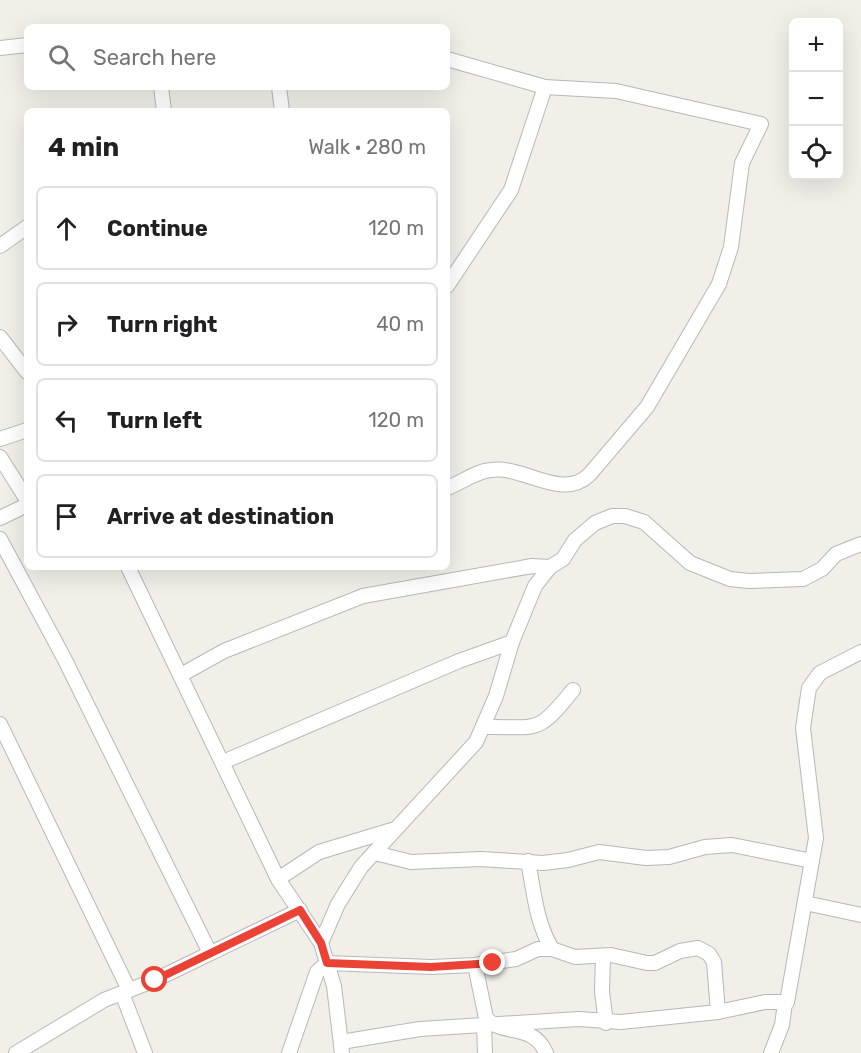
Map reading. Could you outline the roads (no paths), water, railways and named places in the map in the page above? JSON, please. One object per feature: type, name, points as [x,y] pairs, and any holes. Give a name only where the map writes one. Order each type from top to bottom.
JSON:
[{"type":"street","points":[[0,48],[24,45]]},
{"type":"street","points":[[450,60],[545,87],[616,91],[760,124],[742,163],[727,265],[693,333],[647,407],[582,481],[558,484],[528,475],[490,470],[450,487]]},
{"type":"street","points":[[450,282],[511,190],[545,87]]},
{"type":"street","points":[[161,90],[164,108]]},
{"type":"street","points":[[279,90],[282,108]]},
{"type":"street","points":[[0,246],[24,229]]},
{"type":"street","points":[[0,337],[24,368]]},
{"type":"street","points":[[0,439],[24,431]]},
{"type":"street","points":[[0,457],[24,495]]},
{"type":"street","points":[[0,518],[24,506]]},
{"type":"street","points":[[476,742],[535,586],[550,567],[563,559],[582,533],[604,518],[625,516],[644,522],[690,563],[739,580],[802,579],[822,570],[836,554],[861,544]]},
{"type":"street","points":[[0,539],[64,658],[210,953]]},
{"type":"street","points":[[181,675],[224,651],[363,596],[532,566],[550,567]]},
{"type":"street","points":[[129,570],[278,879],[321,943],[334,986],[341,1048],[396,1032],[579,1019],[606,1023],[718,1012],[765,1002],[785,1003]]},
{"type":"street","points":[[223,762],[459,661],[512,642]]},
{"type":"street","points":[[771,1053],[782,1025],[795,964],[816,838],[803,728],[808,694],[814,678],[820,673],[861,652]]},
{"type":"street","points":[[483,727],[538,726],[547,720],[573,690]]},
{"type":"street","points":[[0,724],[125,991],[145,1053]]},
{"type":"street","points":[[321,943],[348,885],[394,830],[476,742],[501,727]]},
{"type":"street","points":[[278,879],[319,852],[394,830]]},
{"type":"street","points":[[356,840],[374,854],[411,862],[481,859],[560,861],[599,852],[646,858],[669,857],[705,847],[732,845],[812,861]]},
{"type":"street","points":[[528,861],[542,933],[552,949]]},
{"type":"street","points":[[804,903],[861,915]]},
{"type":"street","points":[[16,1053],[31,1048],[79,1013],[125,991],[155,980],[300,910]]},
{"type":"street","points":[[538,949],[542,933]]},
{"type":"street","points":[[286,1053],[317,972],[327,963],[420,967],[475,965],[516,959],[538,949],[552,949],[574,957],[603,956],[647,963],[687,949],[702,949],[714,962],[718,1012]]},
{"type":"street","points":[[603,956],[602,992],[606,1023]]},
{"type":"street","points":[[475,965],[482,1010],[488,1024],[485,1053]]},
{"type":"street","points":[[488,1024],[534,1036],[542,1043],[546,1053]]}]
